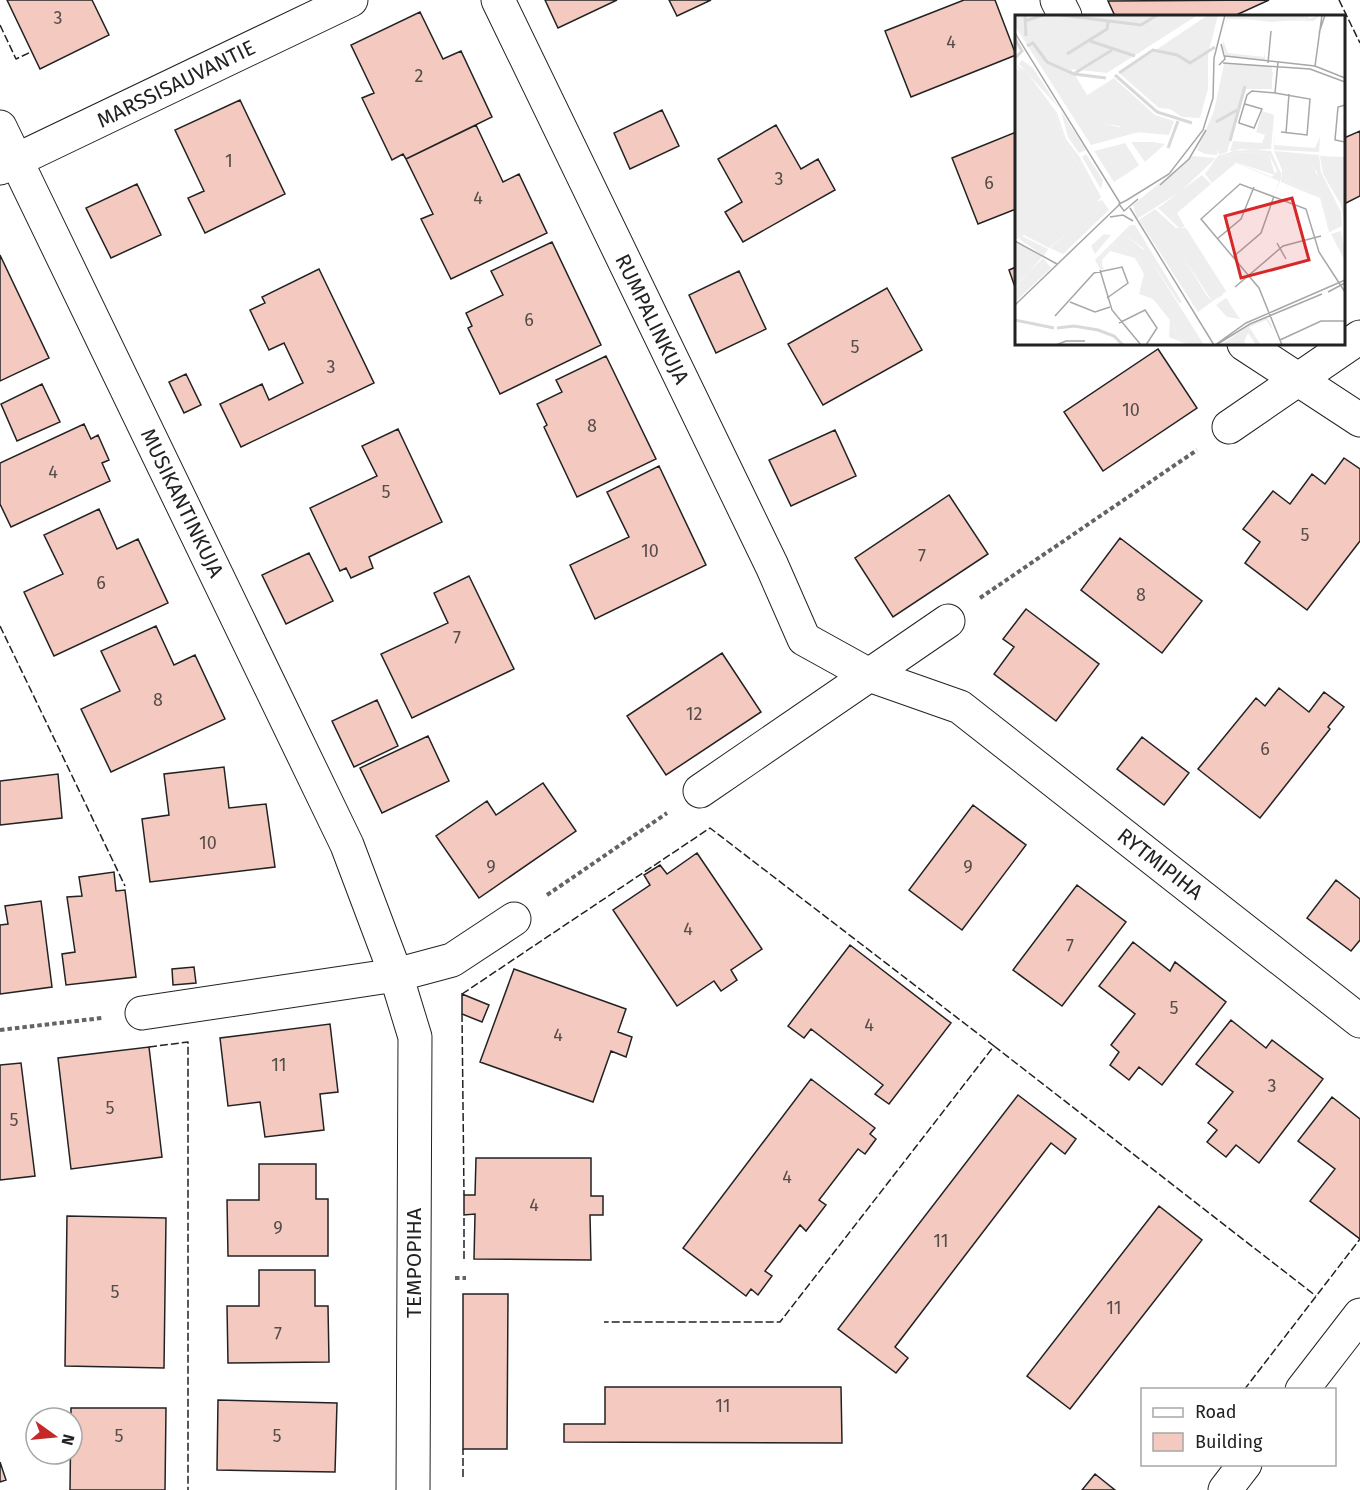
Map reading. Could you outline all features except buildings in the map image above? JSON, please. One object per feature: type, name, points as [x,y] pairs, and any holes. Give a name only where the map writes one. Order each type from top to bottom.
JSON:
[{"type":"street","name":"MARSSISAUVANTIE","points":[[8,164],[351,0]]},
{"type":"street","name":"RUMPALINKUJA","points":[[498,0],[767,555],[804,639]]},
{"type":"street","points":[[1057,0],[1064,15]]},
{"type":"street","name":"MUSIKANTINKUJA","points":[[0,127],[8,164],[348,845],[396,975]]},
{"type":"street","points":[[1229,428],[1360,337]]},
{"type":"street","points":[[1246,345],[1350,412]]},
{"type":"street","points":[[700,791],[948,621]]},
{"type":"street","name":"RYTMIPIHA","points":[[804,639],[869,675],[960,707],[1360,1021]]},
{"type":"street","points":[[142,1013],[396,975],[452,960],[514,919]]},
{"type":"street","name":"TEMPOPIHA","points":[[396,975],[415,1037],[413,1490]]},
{"type":"street","points":[[1303,1388],[1360,1315]]},
{"type":"street","points":[[1225,1490],[1243,1466]]},
{"type":"path","points":[[948,621],[1229,428]]},
{"type":"path","points":[[514,919],[700,791]]},
{"type":"path","points":[[0,1030],[142,1013]]},
{"type":"fence","points":[[1339,0],[1360,43]]},
{"type":"fence","points":[[0,25],[16,59],[31,52]]},
{"type":"fence","points":[[0,626],[125,886]]},
{"type":"fence","points":[[462,994],[710,828],[994,1046],[780,1322],[604,1322]]},
{"type":"fence","points":[[462,1014],[464,1195]]},
{"type":"fence","points":[[149,1047],[188,1042],[188,1490]]},
{"type":"fence","points":[[994,1046],[1316,1296]]},
{"type":"fence","points":[[464,1215],[464,1259]]},
{"type":"fence","points":[[1246,1388],[1360,1239]]},
{"type":"fence","points":[[463,1449],[463,1477]]}]
